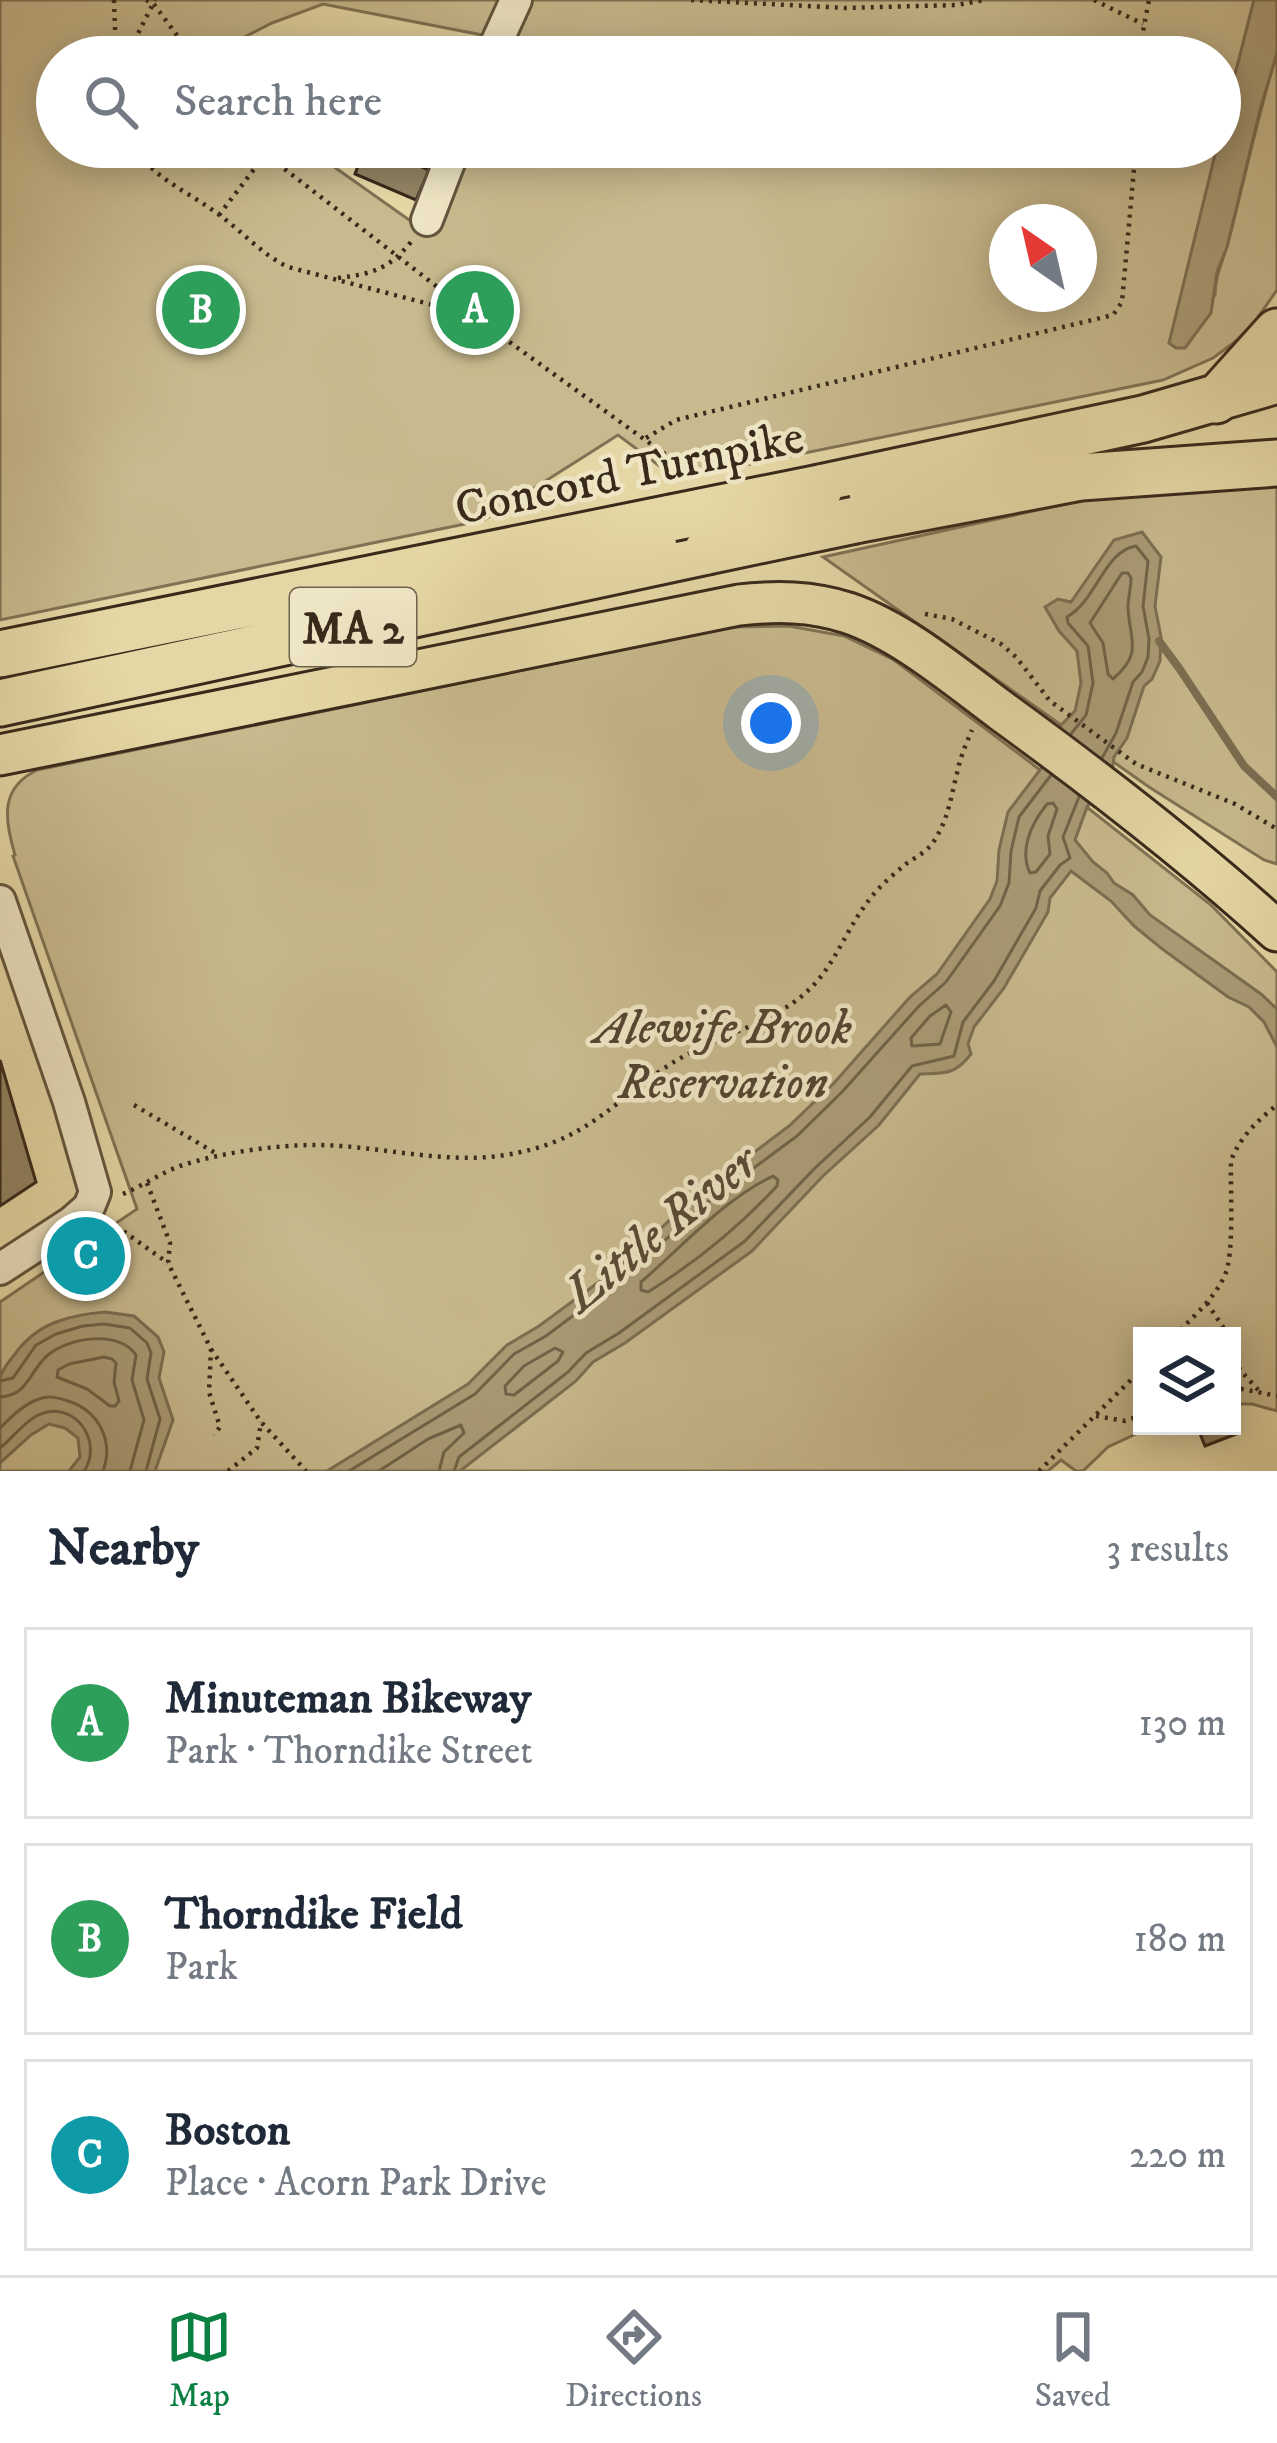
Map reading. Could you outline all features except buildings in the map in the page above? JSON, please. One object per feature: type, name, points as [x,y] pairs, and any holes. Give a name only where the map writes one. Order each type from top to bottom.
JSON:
[{"type":"highway","points":[[1216,400],[1277,332]]},
{"type":"highway","name":"Concord Turnpike","points":[[0,654],[1143,419],[1277,380]]},
{"type":"highway","name":"Concord Turnpike","points":[[0,703],[855,520],[1081,477],[1269,460]]},
{"type":"main road","points":[[0,755],[718,609],[776,601],[812,604],[850,614],[892,634],[984,698],[1046,721],[1126,780],[1217,877],[1277,931]]},
{"type":"street","points":[[500,36],[516,0]]},
{"type":"street","points":[[427,220],[447,168]]},
{"type":"street","points":[[0,901],[100,1201],[0,1269]]},
{"type":"path","points":[[114,0],[115,36]]},
{"type":"path","points":[[691,0],[846,8],[985,0]]},
{"type":"path","points":[[1094,0],[1144,24]]},
{"type":"path","points":[[1142,36],[1149,0]]},
{"type":"path","points":[[136,36],[151,1],[177,36]]},
{"type":"path","points":[[152,168],[288,268],[483,322]]},
{"type":"path","points":[[219,215],[251,168]]},
{"type":"path","points":[[287,168],[398,259],[646,439],[685,417],[1112,315],[1122,302],[1135,168]]},
{"type":"path","points":[[333,279],[388,266],[398,259]]},
{"type":"path","points":[[917,612],[952,619],[993,638],[1016,657],[1043,694],[1046,721],[1126,780],[1235,804],[1277,829]]},
{"type":"path","points":[[100,1201],[177,1167],[220,1156],[313,1144],[501,1156],[580,1132],[663,1070],[708,1042],[784,1009],[813,987],[833,963],[873,895],[932,845],[948,815],[958,766],[984,698]]},
{"type":"path","points":[[134,1105],[220,1156]]},
{"type":"path","points":[[1183,1327],[1207,1303],[1230,1259],[1231,1161],[1236,1146],[1277,1105]]},
{"type":"path","points":[[147,1183],[170,1243],[167,1263]]},
{"type":"path","points":[[100,1201],[167,1263],[211,1349],[261,1422],[305,1471]]},
{"type":"path","points":[[1207,1303],[1223,1327]]},
{"type":"path","points":[[211,1349],[209,1392],[220,1427],[214,1435]]},
{"type":"path","points":[[1241,1371],[1261,1393]]},
{"type":"path","points":[[1040,1471],[1133,1378]]},
{"type":"path","points":[[1241,1389],[1277,1396]]},
{"type":"path","points":[[1096,1416],[1133,1418]]},
{"type":"path","points":[[227,1471],[257,1448],[261,1422]]},
{"type":"green space","points":[[0,0],[1254,0],[1241,51],[1241,36],[482,36],[323,4],[246,36],[36,36],[36,168],[336,168],[412,222],[433,168],[1212,168],[1184,284],[1215,295],[1277,53],[1277,290],[1251,327],[1213,358],[1163,380],[677,479],[618,435],[484,520],[0,620]]},
{"type":"green space","points":[[1277,483],[1277,864],[1149,787],[823,557],[1111,494]]},
{"type":"green space","name":"Alewife Brook Reservation","points":[[789,626],[844,636],[894,660],[1211,905],[1277,972],[1277,1411],[1241,1404],[1241,1327],[1133,1327],[1134,1435],[1108,1447],[1083,1471],[1061,1460],[1048,1471],[0,1471],[0,1302],[137,1209],[13,856],[7,817],[16,786],[37,770],[732,627]]},
{"type":"water","points":[[1254,0],[1277,0],[1277,53],[1217,272],[1211,313],[1185,348],[1176,348],[1169,343],[1212,168],[1241,168],[1241,51]]},
{"type":"water","points":[[1142,532],[1161,557],[1155,606],[1160,661],[1144,686],[1127,738],[1114,757],[1112,773],[1087,807],[1075,840],[1150,915],[1277,1009],[1277,1047],[1264,1022],[1249,1007],[1161,948],[1071,871],[1050,898],[1048,912],[1004,988],[974,1027],[968,1044],[971,1054],[949,1072],[920,1074],[879,1125],[752,1251],[593,1362],[576,1381],[460,1471],[327,1471],[468,1384],[507,1345],[611,1273],[700,1193],[789,1126],[937,974],[990,899],[1008,812],[1052,754],[1061,725],[1075,711],[1081,683],[1077,651],[1045,607],[1058,599],[1071,602],[1114,540]]},
{"type":"water","points":[[105,1312],[134,1316],[158,1337],[164,1352],[159,1378],[173,1420],[155,1471],[69,1471],[80,1457],[78,1438],[49,1424],[0,1463],[0,1378],[6,1365],[44,1328],[67,1318]]},
{"type":"waterway","points":[[1159,641],[1244,766],[1277,797]]},
{"type":"place","name":"Thorndike Field","points":[[201,310]]},
{"type":"place","name":"Minuteman Bikeway","points":[[475,310]]},
{"type":"place","name":"Boston","points":[[86,1256]]},
{"type":"water label","name":"Little River","points":[[659,1227]]}]
